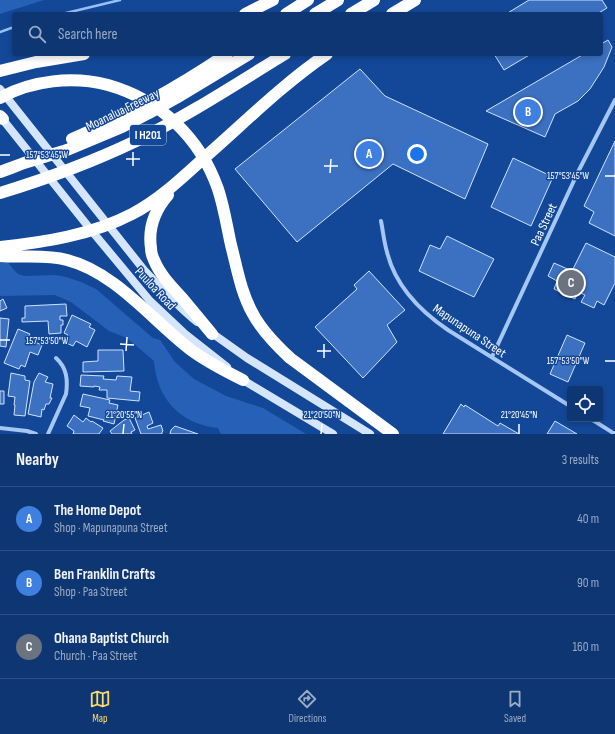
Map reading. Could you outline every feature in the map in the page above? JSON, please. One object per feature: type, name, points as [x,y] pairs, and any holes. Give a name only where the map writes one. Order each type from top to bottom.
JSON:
[{"type":"highway","points":[[249,12],[273,0]]},
{"type":"highway","points":[[289,12],[308,0]]},
{"type":"highway","points":[[318,12],[338,0]]},
{"type":"highway","points":[[354,12],[374,0]]},
{"type":"highway","points":[[395,12],[415,0]]},
{"type":"highway","points":[[0,71],[36,62],[72,56]]},
{"type":"highway","points":[[24,163],[130,113],[200,72],[224,56]]},
{"type":"highway","name":"Moanalua Freeway","points":[[0,172],[67,150],[122,127],[176,98],[245,56]]},
{"type":"highway","name":"I H201","points":[[0,193],[77,167],[136,141],[191,111],[282,56]]},
{"type":"highway","points":[[0,247],[44,241],[80,233],[108,225],[144,208],[188,173],[277,93],[324,56]]},
{"type":"highway","points":[[0,62],[14,60],[36,62]]},
{"type":"highway","points":[[0,98],[16,90],[44,83],[85,80],[98,82],[126,91],[153,105],[164,113],[185,132],[207,164],[218,190],[243,292],[253,315],[278,348],[393,434]]},
{"type":"highway","points":[[188,173],[161,203],[154,215],[150,231],[150,246],[153,259],[166,280],[212,334]]},
{"type":"highway","points":[[0,256],[51,257],[66,260],[92,269],[121,289],[178,340],[203,360],[243,380]]},
{"type":"main road","name":"Puuloa Road","points":[[0,89],[144,270],[183,310],[212,334],[247,358],[370,434]]},
{"type":"main road","name":"Puuloa Road","points":[[1,117],[150,301],[185,334],[243,380],[333,434]]},
{"type":"street","name":"Paa Street","points":[[492,357],[578,172],[615,100]]},
{"type":"street","name":"Mapunapuna Street","points":[[381,221],[389,260],[395,272],[419,306],[438,323],[567,404]]},
{"type":"street","points":[[48,434],[66,394],[67,387],[65,371],[56,358]]},
{"type":"street","points":[[596,422],[615,434]]},
{"type":"street","points":[[0,428],[27,431],[36,434]]},
{"type":"shaded area","points":[[0,0],[44,0],[0,14]]},
{"type":"shaded area","points":[[0,262],[8,262],[18,274],[24,276],[56,275],[81,282],[96,289],[153,338],[160,340],[175,362],[194,379],[226,396],[263,408],[306,434],[221,434],[218,428],[204,426],[192,421],[182,415],[166,398],[156,375],[154,361],[127,338],[109,331],[71,302],[55,295],[0,296]]},
{"type":"building","points":[[529,0],[602,0],[607,8],[600,12],[509,12]]},
{"type":"building","points":[[608,40],[612,47],[604,67],[590,89],[578,101],[555,114],[545,137],[486,111],[581,56],[603,56],[603,43]]},
{"type":"building","points":[[495,56],[528,56],[504,70]]},
{"type":"building","points":[[360,69],[385,96],[488,144],[465,199],[393,164],[297,242],[235,169]]},
{"type":"building","points":[[615,141],[615,236],[589,223],[594,212],[584,206]]},
{"type":"building","points":[[513,158],[553,177],[531,226],[491,207]]},
{"type":"building","points":[[447,236],[494,259],[474,297],[419,271],[430,245],[440,249]]},
{"type":"building","points":[[586,243],[615,257],[615,283],[604,305],[597,301],[594,308],[581,302],[585,295],[578,292],[575,299],[554,289],[557,281],[548,276],[554,263],[572,271]]},
{"type":"building","points":[[369,271],[405,310],[387,325],[397,342],[363,378],[315,327],[357,289],[354,285]]},
{"type":"building","points":[[3,299],[7,308],[0,311],[0,301]]},
{"type":"building","points":[[66,304],[67,316],[60,316],[60,320],[63,320],[63,325],[61,325],[61,333],[49,334],[48,321],[22,322],[22,318],[25,318],[25,306]]},
{"type":"building","points":[[72,315],[91,324],[89,327],[95,330],[87,347],[76,341],[73,346],[64,342],[68,335],[64,333]]},
{"type":"building","points":[[0,318],[9,319],[6,347],[0,346]]},
{"type":"building","points":[[18,329],[30,334],[28,337],[42,345],[38,355],[30,352],[25,367],[21,365],[19,369],[4,363]]},
{"type":"building","points":[[567,335],[585,343],[568,382],[550,374]]},
{"type":"building","points":[[98,350],[123,350],[124,371],[83,372],[83,362],[98,361]]},
{"type":"building","points":[[11,373],[25,376],[25,380],[30,381],[25,416],[14,415],[15,397],[8,396]]},
{"type":"building","points":[[39,373],[48,377],[45,382],[53,384],[50,398],[52,398],[49,404],[46,404],[44,410],[42,409],[41,417],[28,414],[34,382]]},
{"type":"building","points":[[81,375],[104,376],[103,379],[116,380],[117,376],[132,377],[130,391],[140,392],[139,401],[107,398],[107,390],[99,390],[100,387],[94,386],[80,386]]},
{"type":"building","points":[[0,391],[4,391],[4,404],[0,404]]},
{"type":"building","points":[[83,394],[110,400],[109,403],[118,405],[114,424],[88,416],[90,408],[80,406]]},
{"type":"building","points":[[461,404],[498,426],[500,423],[519,434],[443,434]]},
{"type":"building","points":[[149,412],[153,423],[147,426],[148,429],[161,425],[163,431],[162,434],[141,434],[135,418]]},
{"type":"building","points":[[74,415],[83,422],[86,418],[103,428],[99,434],[73,434],[74,431],[67,426]]},
{"type":"building","points":[[129,418],[135,430],[131,432],[132,434],[112,434],[110,431]]},
{"type":"building","points":[[555,421],[577,434],[547,434]]},
{"type":"building","points":[[175,426],[198,434],[170,434],[171,430]]},
{"type":"waterway","points":[[70,12],[120,0]]},
{"type":"waterway","points":[[0,32],[12,28]]},
{"type":"place","name":"Ben Franklin Crafts","points":[[528,112]]},
{"type":"place","name":"The Home Depot","points":[[369,154]]},
{"type":"place","name":"Ohana Baptist Church","points":[[571,283]]}]
